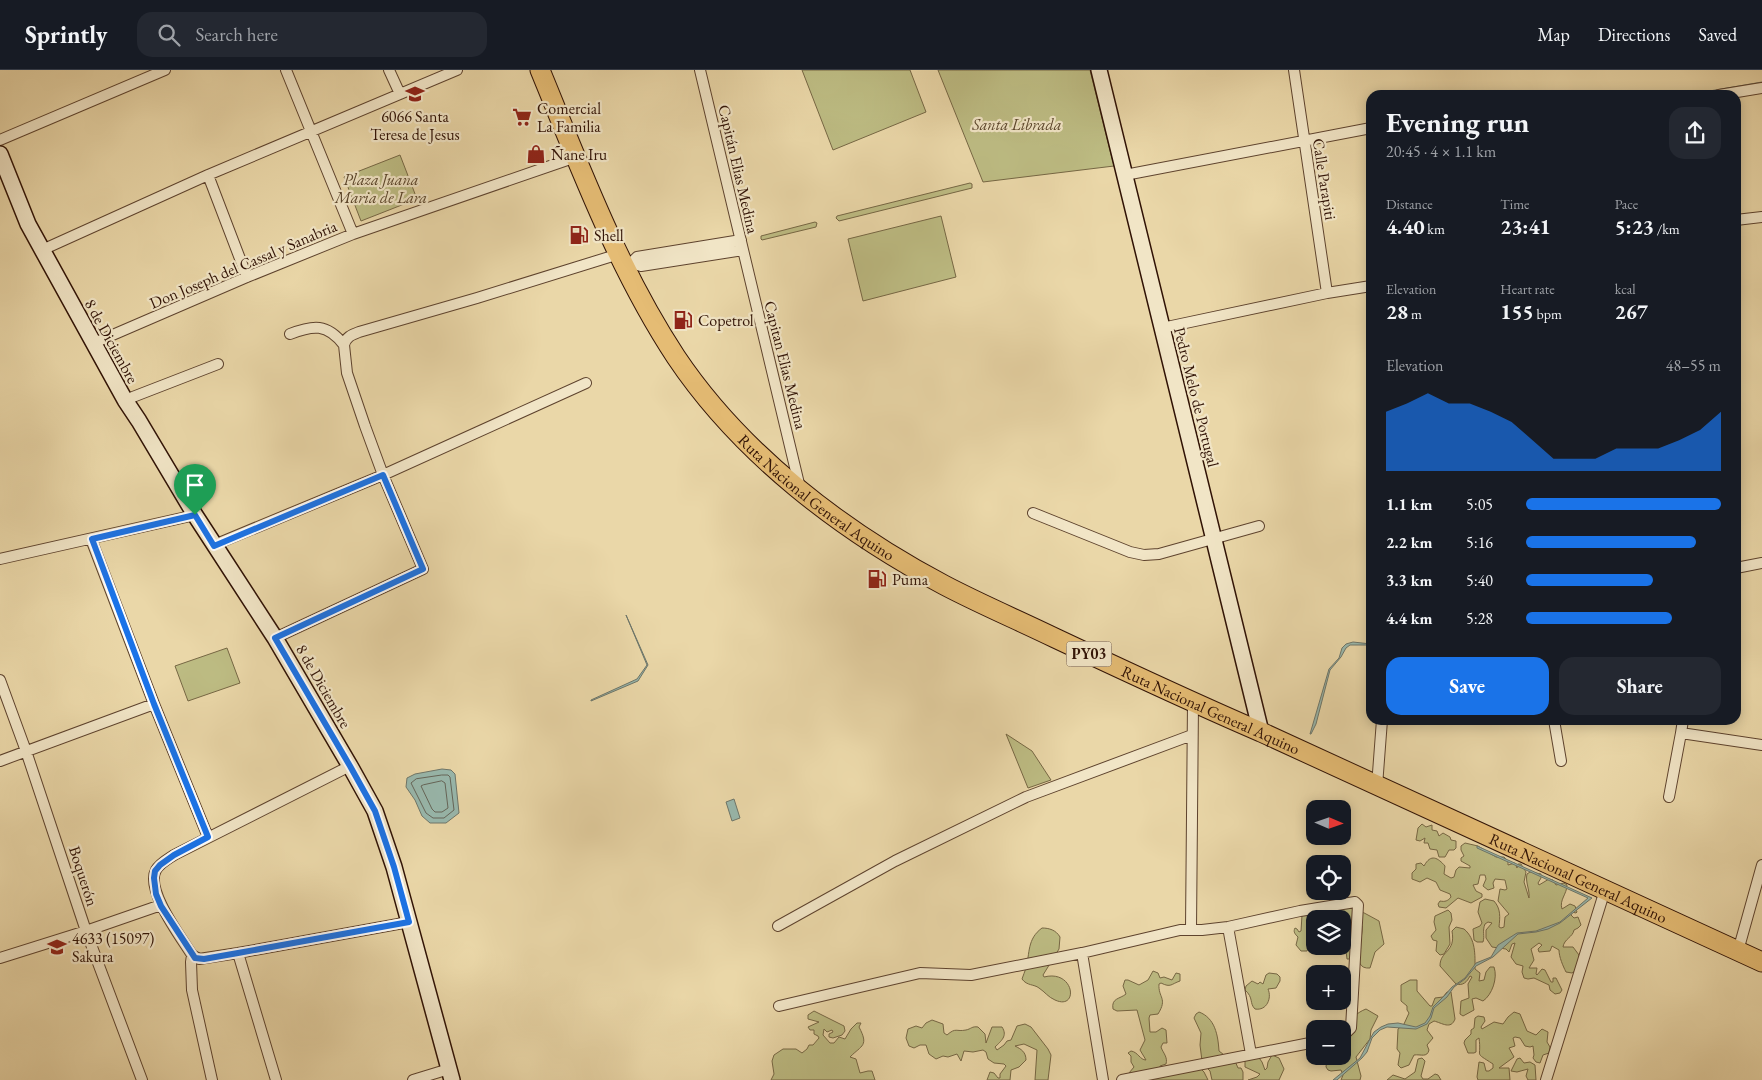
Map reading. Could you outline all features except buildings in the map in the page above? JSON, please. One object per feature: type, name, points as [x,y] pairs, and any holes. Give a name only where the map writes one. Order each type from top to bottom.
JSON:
[{"type":"highway","name":"Ruta Nacional General Aquino","points":[[540,70],[576,157],[629,262],[663,336],[697,385],[753,448],[837,520],[885,552],[946,586],[1193,703],[1261,732],[1762,962]]},
{"type":"street","points":[[0,140],[165,70]]},
{"type":"street","points":[[286,70],[353,234]]},
{"type":"street","points":[[389,70],[400,94]]},
{"type":"street","points":[[42,250],[208,175],[457,70]]},
{"type":"street","name":"Capitán Elias Medina","points":[[700,70],[742,245]]},
{"type":"street","name":"Pedro Melo de Portugal","points":[[1099,70],[1261,732]]},
{"type":"street","name":"Calle Parapiti","points":[[1294,70],[1327,293]]},
{"type":"street","points":[[1741,91],[1762,88]]},
{"type":"street","points":[[1125,175],[1366,129]]},
{"type":"street","name":"8 de Diciembre","points":[[0,154],[28,224],[125,400],[214,546],[275,638],[375,811],[394,867],[451,1074]]},
{"type":"street","name":"Don Joseph del Cassal y Sanabria","points":[[94,343],[247,276],[353,234],[576,157]]},
{"type":"street","points":[[208,175],[247,276]]},
{"type":"street","points":[[1741,219],[1762,217]]},
{"type":"street","points":[[275,638],[423,569],[383,475],[347,373],[344,345],[348,337],[365,330],[477,298],[629,262],[637,256],[742,245]]},
{"type":"street","name":"Capitan Elias Medina","points":[[742,245],[801,491]]},
{"type":"street","points":[[1162,328],[1327,293],[1366,287]]},
{"type":"street","points":[[290,334],[305,328],[321,328],[331,332],[344,345]]},
{"type":"street","points":[[125,400],[218,364]]},
{"type":"street","points":[[214,546],[383,475],[586,383]]},
{"type":"street","points":[[1033,513],[1130,552],[1144,555],[1159,554],[1259,526]]},
{"type":"street","points":[[0,559],[195,515]]},
{"type":"street","points":[[92,539],[154,704],[208,837]]},
{"type":"street","points":[[1741,567],[1762,563]]},
{"type":"street","name":"Boquerón","points":[[0,680],[26,751],[86,931],[142,1080]]},
{"type":"street","points":[[1191,929],[1193,703]]},
{"type":"street","points":[[0,761],[154,704]]},
{"type":"street","points":[[1377,786],[1382,725]]},
{"type":"street","points":[[1555,725],[1561,761]]},
{"type":"street","points":[[1669,797],[1682,725]]},
{"type":"street","points":[[1681,733],[1762,745]]},
{"type":"street","points":[[778,926],[895,861],[1026,796],[1192,735]]},
{"type":"street","points":[[350,766],[174,855],[155,871],[154,885],[156,894],[161,906],[192,955],[199,959],[409,922]]},
{"type":"street","points":[[1738,951],[1762,865]]},
{"type":"street","points":[[1546,1080],[1606,890]]},
{"type":"street","points":[[779,1006],[920,973],[971,975],[1082,953],[1180,930],[1228,927],[1300,911],[1353,902],[1357,904],[1351,1028]]},
{"type":"street","points":[[0,958],[161,906]]},
{"type":"street","points":[[1228,927],[1251,1054]]},
{"type":"street","points":[[238,953],[276,1080]]},
{"type":"street","points":[[1082,953],[1103,1080]]},
{"type":"street","points":[[192,955],[190,962],[192,990],[212,1080]]},
{"type":"street","points":[[1122,1080],[1306,1044]]},
{"type":"street","points":[[413,1080],[451,1074]]},
{"type":"green space","points":[[802,70],[910,70],[926,112],[833,150]]},
{"type":"green space","name":"Santa Librada","points":[[938,70],[1090,70],[1114,166],[983,182]]},
{"type":"green space","name":"Plaza Juana Maria de Lara","points":[[400,155],[417,199],[361,221],[344,177]]},
{"type":"green space","points":[[970,183],[972,188],[839,221],[836,218],[837,216]]},
{"type":"green space","points":[[941,216],[956,277],[863,301],[848,239]]},
{"type":"green space","points":[[817,223],[816,227],[761,239],[761,236]]},
{"type":"green space","points":[[227,648],[240,683],[188,701],[175,666]]},
{"type":"green space","points":[[1006,734],[1032,751],[1051,780],[1028,788]]},
{"type":"green space","points":[[1422,824],[1426,827],[1432,825],[1432,830],[1437,831],[1439,836],[1443,833],[1450,837],[1451,840],[1456,841],[1456,848],[1449,850],[1445,857],[1439,857],[1437,850],[1430,849],[1428,843],[1424,843],[1425,838],[1420,841],[1416,840],[1418,828]]},
{"type":"green space","points":[[1465,843],[1478,846],[1496,857],[1504,857],[1508,861],[1508,865],[1515,863],[1517,868],[1518,864],[1521,864],[1526,872],[1524,882],[1529,898],[1527,874],[1530,872],[1541,874],[1539,885],[1549,879],[1553,880],[1556,885],[1564,883],[1567,885],[1561,906],[1562,909],[1570,904],[1575,906],[1577,912],[1572,912],[1571,915],[1574,918],[1578,917],[1581,925],[1574,930],[1563,947],[1573,947],[1579,955],[1578,969],[1572,973],[1566,972],[1559,950],[1552,946],[1550,951],[1539,952],[1538,949],[1542,945],[1539,943],[1531,949],[1534,960],[1529,968],[1537,968],[1537,975],[1542,969],[1545,970],[1551,982],[1553,982],[1553,978],[1556,978],[1562,990],[1560,993],[1555,994],[1550,990],[1549,985],[1534,978],[1524,978],[1523,966],[1516,964],[1511,957],[1515,943],[1512,944],[1509,952],[1506,949],[1492,947],[1486,938],[1486,930],[1492,923],[1488,922],[1485,924],[1483,942],[1474,940],[1473,929],[1482,923],[1478,912],[1480,902],[1485,899],[1494,901],[1500,913],[1499,927],[1504,927],[1505,917],[1509,914],[1498,901],[1500,889],[1507,889],[1505,880],[1495,879],[1493,883],[1494,888],[1488,890],[1483,886],[1486,879],[1485,875],[1480,875],[1478,884],[1473,885],[1476,891],[1482,894],[1482,897],[1471,903],[1458,898],[1446,908],[1439,907],[1438,904],[1440,901],[1449,899],[1451,897],[1450,894],[1440,890],[1436,882],[1427,878],[1420,882],[1412,879],[1412,873],[1416,869],[1416,864],[1421,863],[1424,866],[1432,858],[1437,859],[1445,866],[1444,874],[1451,878],[1454,877],[1459,867],[1470,868],[1470,866],[1461,861],[1461,858],[1464,856],[1461,846]]},
{"type":"green space","points":[[1348,905],[1379,921],[1384,944],[1375,952],[1370,968],[1360,964],[1359,952],[1362,926],[1358,926],[1351,959],[1347,959],[1346,955],[1351,955],[1351,910],[1339,909]]},
{"type":"green space","points":[[1448,910],[1451,913],[1452,920],[1449,927],[1450,944],[1444,954],[1440,955],[1436,951],[1437,941],[1433,940],[1431,936],[1436,930],[1435,916]]},
{"type":"green space","points":[[1302,915],[1306,915],[1306,951],[1301,951],[1296,945],[1298,937],[1294,929],[1297,929],[1299,932],[1301,931]]},
{"type":"green space","points":[[1456,927],[1464,929],[1473,942],[1475,969],[1480,973],[1479,981],[1484,980],[1486,972],[1490,967],[1494,967],[1495,971],[1495,981],[1489,995],[1483,1001],[1476,998],[1472,999],[1474,1010],[1463,1016],[1460,1014],[1461,1001],[1469,998],[1468,984],[1472,977],[1470,976],[1463,984],[1456,984],[1440,966],[1442,957],[1452,944],[1452,931]]},
{"type":"green space","points":[[1042,928],[1052,930],[1060,937],[1059,949],[1043,975],[1044,977],[1054,976],[1062,979],[1067,984],[1070,995],[1068,1000],[1063,1002],[1053,999],[1039,988],[1026,983],[1022,979],[1031,942]]},
{"type":"green space","points":[[1153,971],[1158,973],[1160,978],[1164,977],[1172,980],[1176,973],[1180,974],[1180,981],[1169,985],[1159,984],[1162,1001],[1161,1009],[1158,1014],[1150,1015],[1149,1018],[1150,1032],[1156,1032],[1162,1028],[1166,1030],[1167,1043],[1163,1043],[1161,1047],[1166,1057],[1166,1064],[1160,1066],[1159,1070],[1201,1069],[1208,1080],[1126,1080],[1134,1067],[1131,1062],[1131,1056],[1128,1053],[1131,1051],[1146,1060],[1140,1050],[1145,1040],[1137,1010],[1117,1011],[1113,1009],[1113,1003],[1116,999],[1126,994],[1123,986],[1125,980],[1139,985],[1148,980]]},
{"type":"green space","points":[[1269,973],[1277,974],[1280,977],[1280,981],[1276,988],[1268,989],[1268,1003],[1263,1008],[1255,1009],[1250,996],[1245,990],[1246,986],[1252,981],[1263,984],[1266,975]]},
{"type":"green space","points":[[1410,980],[1417,980],[1417,991],[1430,1006],[1432,1006],[1435,998],[1443,997],[1447,992],[1451,992],[1455,1019],[1449,1025],[1434,1021],[1429,1024],[1427,1030],[1433,1038],[1427,1045],[1429,1050],[1427,1054],[1414,1055],[1409,1065],[1401,1068],[1398,1065],[1400,1053],[1397,1049],[1398,1029],[1404,1024],[1409,1013],[1407,1006],[1401,1001],[1401,985]]},
{"type":"green space","points":[[1366,1009],[1378,1016],[1371,1030],[1370,1039],[1356,1057],[1361,1076],[1360,1080],[1341,1080],[1343,1075],[1341,1070],[1328,1070],[1326,1065],[1351,1065],[1351,1020]]},
{"type":"green space","points":[[814,1011],[844,1026],[845,1031],[842,1035],[833,1038],[829,1037],[829,1034],[833,1032],[832,1030],[827,1032],[824,1029],[823,1035],[830,1043],[834,1043],[839,1037],[845,1039],[857,1023],[861,1023],[859,1027],[864,1042],[850,1057],[856,1059],[860,1073],[872,1071],[875,1080],[771,1080],[774,1074],[772,1061],[774,1055],[783,1049],[796,1049],[802,1053],[819,1038],[814,1034],[814,1030],[810,1030],[808,1027],[819,1022],[808,1019],[808,1015]]},
{"type":"green space","points":[[1199,1012],[1209,1018],[1215,1028],[1219,1051],[1235,1061],[1238,1068],[1241,1068],[1243,1080],[1212,1080],[1210,1071],[1202,1061],[1201,1033],[1194,1018]]},
{"type":"green space","points":[[1514,1012],[1520,1014],[1527,1031],[1536,1035],[1542,1029],[1548,1032],[1549,1053],[1543,1055],[1540,1063],[1536,1062],[1533,1058],[1533,1046],[1525,1046],[1520,1038],[1515,1037],[1513,1038],[1515,1046],[1509,1048],[1514,1057],[1499,1068],[1509,1068],[1510,1080],[1478,1080],[1479,1062],[1484,1063],[1486,1071],[1493,1068],[1493,1064],[1481,1056],[1479,1038],[1476,1040],[1476,1052],[1474,1053],[1468,1053],[1464,1043],[1474,1028],[1475,1018],[1478,1016],[1484,1017],[1485,1021],[1481,1027],[1482,1029],[1494,1022],[1503,1024]]},
{"type":"green space","points":[[932,1020],[943,1024],[944,1033],[947,1035],[954,1030],[978,1027],[985,1034],[986,1043],[992,1027],[1002,1027],[1004,1036],[995,1047],[997,1050],[1007,1041],[1011,1040],[1017,1026],[1025,1024],[1031,1027],[1051,1055],[1048,1080],[1035,1080],[1037,1050],[1024,1044],[1015,1046],[1023,1051],[1026,1060],[1019,1067],[1011,1070],[1010,1080],[987,1080],[990,1072],[1000,1078],[1000,1074],[1006,1066],[994,1063],[988,1059],[986,1052],[983,1050],[964,1051],[961,1061],[957,1054],[936,1059],[929,1054],[926,1045],[914,1048],[909,1046],[906,1038],[908,1029],[916,1026],[922,1028]]},
{"type":"green space","points":[[1257,1055],[1265,1070],[1272,1055],[1279,1058],[1284,1069],[1279,1080],[1248,1080],[1260,1074],[1245,1067],[1245,1059]]},
{"type":"green space","points":[[1422,1058],[1425,1061],[1421,1076],[1423,1079],[1428,1079],[1435,1074],[1441,1080],[1387,1080],[1393,1075],[1405,1079],[1415,1072],[1418,1059]]},
{"type":"green space","points":[[1520,1058],[1524,1063],[1530,1062],[1535,1065],[1536,1080],[1528,1080],[1526,1076],[1528,1069],[1517,1072],[1511,1071],[1517,1059]]},
{"type":"water","points":[[1762,82],[1762,84],[1715,90]]},
{"type":"water","points":[[626,615],[648,665],[638,681],[591,701],[637,679],[647,665]]},
{"type":"water","points":[[1353,642],[1366,643],[1366,645],[1350,645],[1330,670],[1316,724],[1310,734],[1329,669],[1339,658],[1342,648],[1346,644]]},
{"type":"water","points":[[442,769],[451,770],[455,774],[459,813],[446,823],[430,823],[422,816],[415,800],[406,787],[407,778],[415,774]]},
{"type":"water","points":[[734,799],[740,818],[732,821],[726,802]]},
{"type":"water","points":[[1477,846],[1592,898],[1560,923],[1548,929],[1536,932],[1518,934],[1493,957],[1476,966],[1465,979],[1454,987],[1447,997],[1434,1008],[1427,1024],[1416,1029],[1387,1027],[1380,1030],[1372,1038],[1367,1052],[1362,1058],[1337,1080],[1333,1080],[1360,1058],[1374,1032],[1381,1027],[1398,1023],[1416,1027],[1425,1023],[1433,1007],[1452,987],[1465,978],[1476,963],[1491,957],[1498,945],[1517,933],[1536,931],[1560,922],[1588,898],[1477,848]]},
{"type":"place","name":"6066 Santa Teresa de Jesus","points":[[415,94]]},
{"type":"place","name":"Comercial La Familia","points":[[522,117]]},
{"type":"place","name":"Ñane Iru","points":[[536,154]]},
{"type":"place","name":"Shell","points":[[579,235]]},
{"type":"place","name":"Copetrol","points":[[683,320]]},
{"type":"place","name":"Puma","points":[[877,579]]},
{"type":"place","name":"4633 (15097) Sakura","points":[[57,947]]},
{"type":"route","points":[[383,475],[423,567],[422,571],[275,638],[375,811],[394,867],[409,922],[199,959],[192,955],[161,906],[154,885],[155,871],[174,855],[208,837],[154,704],[92,539],[195,515],[214,546],[383,475]]}]
